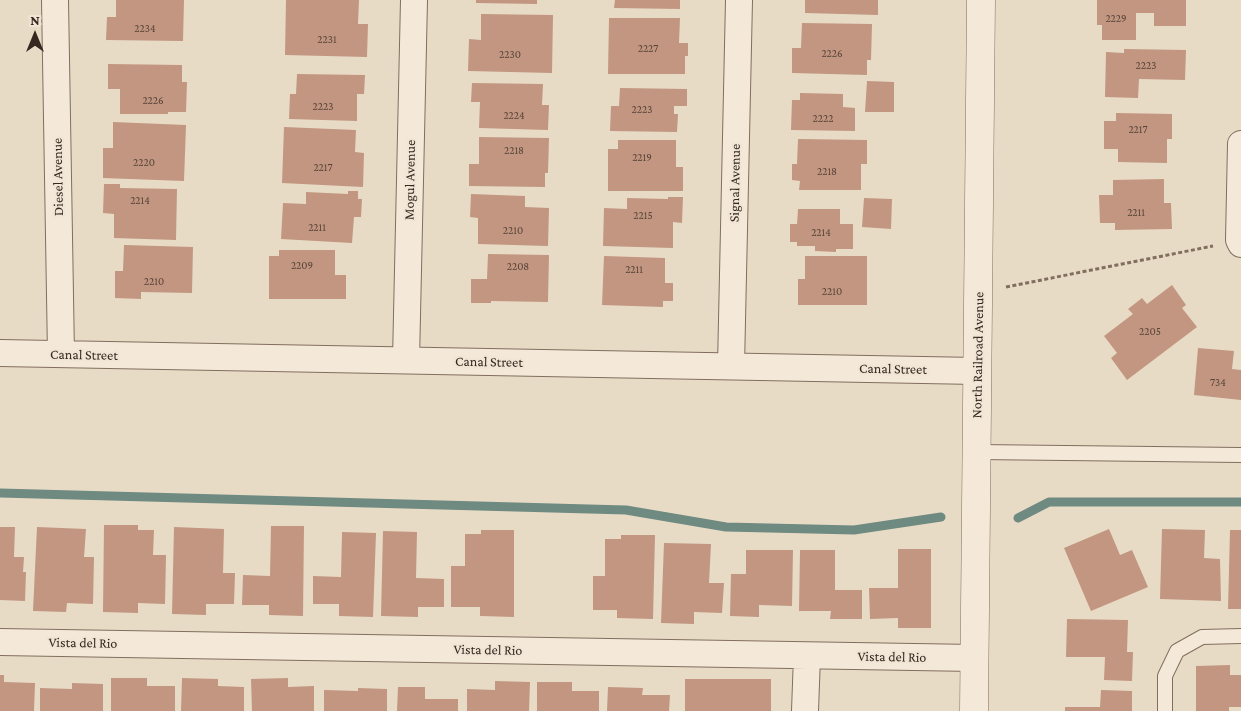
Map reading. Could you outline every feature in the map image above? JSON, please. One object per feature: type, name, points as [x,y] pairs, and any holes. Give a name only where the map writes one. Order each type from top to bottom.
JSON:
[{"type":"street","name":"Diesel Avenue","points":[[55,0],[61,354]]},
{"type":"street","name":"Mogul Avenue","points":[[406,360],[414,0]]},
{"type":"street","name":"Signal Avenue","points":[[731,366],[739,0]]},
{"type":"street","name":"North Railroad Avenue","points":[[974,711],[981,0]]},
{"type":"street","points":[[1240,242],[1241,144]]},
{"type":"street","name":"Canal Street","points":[[0,353],[977,371]]},
{"type":"street","name":"Vista del Rio","points":[[0,642],[975,658]]},
{"type":"street","points":[[806,711],[807,656]]},
{"type":"lane","points":[[977,452],[1241,455]]},
{"type":"lane","points":[[1165,711],[1165,676],[1178,651],[1202,637],[1241,636]]},
{"type":"path","points":[[978,292],[1240,242]]},
{"type":"building","points":[[116,0],[184,0],[183,41],[106,40],[107,17],[116,17]]},
{"type":"building","points":[[286,0],[359,0],[358,24],[368,24],[367,57],[285,55]]},
{"type":"building","points":[[476,0],[537,0],[537,4],[476,3]]},
{"type":"building","points":[[615,0],[680,0],[680,9],[614,8]]},
{"type":"building","points":[[805,0],[878,0],[878,15],[805,13]]},
{"type":"building","points":[[1097,0],[1186,0],[1186,26],[1154,26],[1154,13],[1136,13],[1136,40],[1102,40],[1102,25],[1097,25]]},
{"type":"building","points":[[481,14],[553,15],[552,73],[468,71],[469,39],[481,40]]},
{"type":"building","points":[[609,18],[680,18],[679,43],[688,43],[688,56],[685,56],[685,74],[608,74]]},
{"type":"building","points":[[802,23],[872,24],[871,60],[867,60],[867,75],[792,73],[792,48],[801,48]]},
{"type":"building","points":[[1124,49],[1186,50],[1185,80],[1139,79],[1138,98],[1105,97],[1106,52],[1124,53]]},
{"type":"building","points":[[108,64],[182,65],[182,82],[187,82],[186,112],[120,114],[120,89],[108,89]]},
{"type":"building","points":[[297,74],[365,75],[364,94],[357,94],[357,121],[289,119],[290,94],[296,94]]},
{"type":"building","points":[[867,81],[894,82],[894,112],[865,112]]},
{"type":"building","points":[[472,83],[543,84],[542,105],[549,105],[548,130],[479,128],[480,102],[471,102]]},
{"type":"building","points":[[620,88],[687,89],[687,106],[674,106],[674,114],[678,114],[677,132],[610,131],[611,106],[619,106]]},
{"type":"building","points":[[800,93],[843,94],[843,107],[855,108],[855,131],[791,130],[792,100],[800,100]]},
{"type":"building","points":[[1116,113],[1172,114],[1172,139],[1167,139],[1167,163],[1118,162],[1118,149],[1104,149],[1104,121],[1116,121]]},
{"type":"building","points":[[113,122],[186,125],[184,181],[103,178],[103,148],[113,148]]},
{"type":"building","points":[[284,127],[356,130],[355,152],[364,153],[363,187],[282,183]]},
{"type":"building","points":[[479,137],[549,138],[548,173],[545,173],[545,187],[469,186],[469,164],[479,164]]},
{"type":"building","points":[[798,139],[867,140],[867,164],[861,164],[861,190],[799,190],[800,181],[792,180],[792,164],[797,164]]},
{"type":"building","points":[[618,140],[676,140],[676,167],[683,167],[683,191],[608,191],[608,149],[618,149]]},
{"type":"building","points":[[1164,179],[1164,203],[1171,203],[1172,229],[1115,230],[1115,223],[1100,223],[1099,195],[1113,195],[1113,180]]},
{"type":"building","points":[[104,184],[120,184],[120,188],[177,189],[176,240],[114,238],[114,214],[103,213]]},
{"type":"building","points":[[348,191],[358,191],[358,199],[362,199],[361,217],[354,217],[352,243],[281,239],[283,203],[306,204],[306,192],[348,194]]},
{"type":"building","points":[[471,194],[525,196],[525,207],[549,208],[548,246],[478,244],[478,218],[470,217]]},
{"type":"building","points":[[668,197],[683,197],[682,223],[673,222],[673,248],[603,246],[604,208],[627,209],[627,198],[668,199]]},
{"type":"building","points":[[864,198],[892,199],[891,229],[862,227]]},
{"type":"building","points":[[798,209],[840,209],[840,224],[853,224],[853,249],[836,249],[836,252],[815,251],[815,246],[797,246],[797,242],[790,242],[790,224],[797,224]]},
{"type":"building","points":[[124,245],[193,247],[192,293],[141,292],[141,299],[115,298],[115,271],[123,271]]},
{"type":"building","points":[[279,250],[335,250],[335,275],[346,275],[346,299],[269,299],[269,256],[279,256]]},
{"type":"building","points":[[488,254],[549,255],[548,302],[491,301],[491,303],[471,303],[471,279],[487,279]]},
{"type":"building","points":[[604,256],[665,258],[665,283],[673,283],[673,301],[663,301],[663,307],[602,305]]},
{"type":"building","points":[[805,256],[867,256],[867,305],[798,305],[798,279],[805,279]]},
{"type":"building","points":[[1172,285],[1186,305],[1182,308],[1197,327],[1127,380],[1111,358],[1117,353],[1104,336],[1133,314],[1128,309],[1142,298],[1147,304]]},
{"type":"building","points":[[1198,348],[1234,351],[1232,369],[1241,370],[1241,400],[1194,395]]},
{"type":"building","points":[[104,525],[138,525],[138,530],[154,530],[153,555],[166,555],[165,604],[138,603],[138,613],[103,612]]},
{"type":"building","points":[[271,526],[304,526],[303,616],[269,615],[269,605],[242,605],[243,575],[270,576]]},
{"type":"building","points":[[0,527],[15,527],[14,557],[24,557],[23,572],[26,572],[25,601],[0,600]]},
{"type":"building","points":[[37,527],[86,529],[84,557],[94,557],[93,604],[67,603],[66,612],[33,611]]},
{"type":"building","points":[[174,527],[224,529],[223,573],[235,573],[234,604],[206,604],[206,615],[172,614]]},
{"type":"building","points":[[1109,529],[1120,555],[1132,550],[1148,587],[1091,611],[1064,548]]},
{"type":"building","points":[[1162,529],[1205,530],[1204,558],[1220,559],[1221,601],[1160,599]]},
{"type":"building","points":[[481,530],[514,530],[514,617],[480,616],[480,607],[451,607],[451,566],[465,566],[465,534],[481,534]]},
{"type":"building","points":[[1230,530],[1241,530],[1241,609],[1228,609]]},
{"type":"building","points":[[383,531],[417,532],[416,578],[444,579],[444,607],[418,607],[418,617],[381,616]]},
{"type":"building","points":[[342,532],[376,533],[373,617],[339,616],[339,604],[313,604],[313,576],[341,577]]},
{"type":"building","points":[[621,535],[655,535],[653,619],[617,618],[617,610],[593,610],[593,576],[605,576],[605,539],[621,539]]},
{"type":"building","points":[[664,543],[711,544],[709,583],[724,583],[722,613],[694,612],[694,624],[661,623]]},
{"type":"building","points":[[898,549],[931,549],[931,628],[898,628],[898,618],[870,619],[869,588],[898,588]]},
{"type":"building","points":[[746,550],[793,550],[792,606],[759,605],[759,617],[730,616],[731,574],[746,574]]},
{"type":"building","points":[[800,550],[835,550],[835,590],[862,590],[862,619],[830,619],[831,611],[799,611]]},
{"type":"building","points":[[1067,619],[1128,620],[1127,652],[1133,652],[1132,681],[1104,680],[1105,657],[1066,657]]},
{"type":"building","points":[[1230,665],[1230,675],[1241,675],[1241,707],[1229,707],[1229,711],[1196,711],[1196,666]]},
{"type":"building","points":[[0,675],[4,675],[4,682],[35,683],[34,711],[0,711]]},
{"type":"building","points":[[111,678],[147,678],[147,686],[175,686],[175,711],[111,711]]},
{"type":"building","points":[[182,678],[218,679],[218,686],[244,687],[244,711],[181,711]]},
{"type":"building","points":[[288,678],[288,687],[314,686],[314,711],[252,711],[251,679]]},
{"type":"building","points":[[685,679],[771,679],[771,711],[685,711]]},
{"type":"building","points":[[495,681],[530,682],[529,711],[467,711],[467,689],[495,690]]},
{"type":"building","points":[[537,682],[572,682],[572,691],[599,691],[599,711],[537,711]]},
{"type":"building","points":[[72,683],[103,684],[103,711],[40,711],[40,688],[72,689]]},
{"type":"building","points":[[398,687],[425,687],[425,699],[458,699],[458,711],[397,711]]},
{"type":"building","points":[[608,687],[643,688],[642,695],[670,695],[669,711],[607,711]]},
{"type":"building","points":[[358,688],[387,689],[387,711],[324,711],[324,690],[358,691]]},
{"type":"building","points":[[1101,690],[1132,691],[1132,711],[1065,711],[1065,707],[1100,707]]},
{"type":"waterway","points":[[0,493],[626,510],[726,527],[854,530],[941,517]]},
{"type":"waterway","points":[[1018,518],[1049,502],[1241,502]]}]
